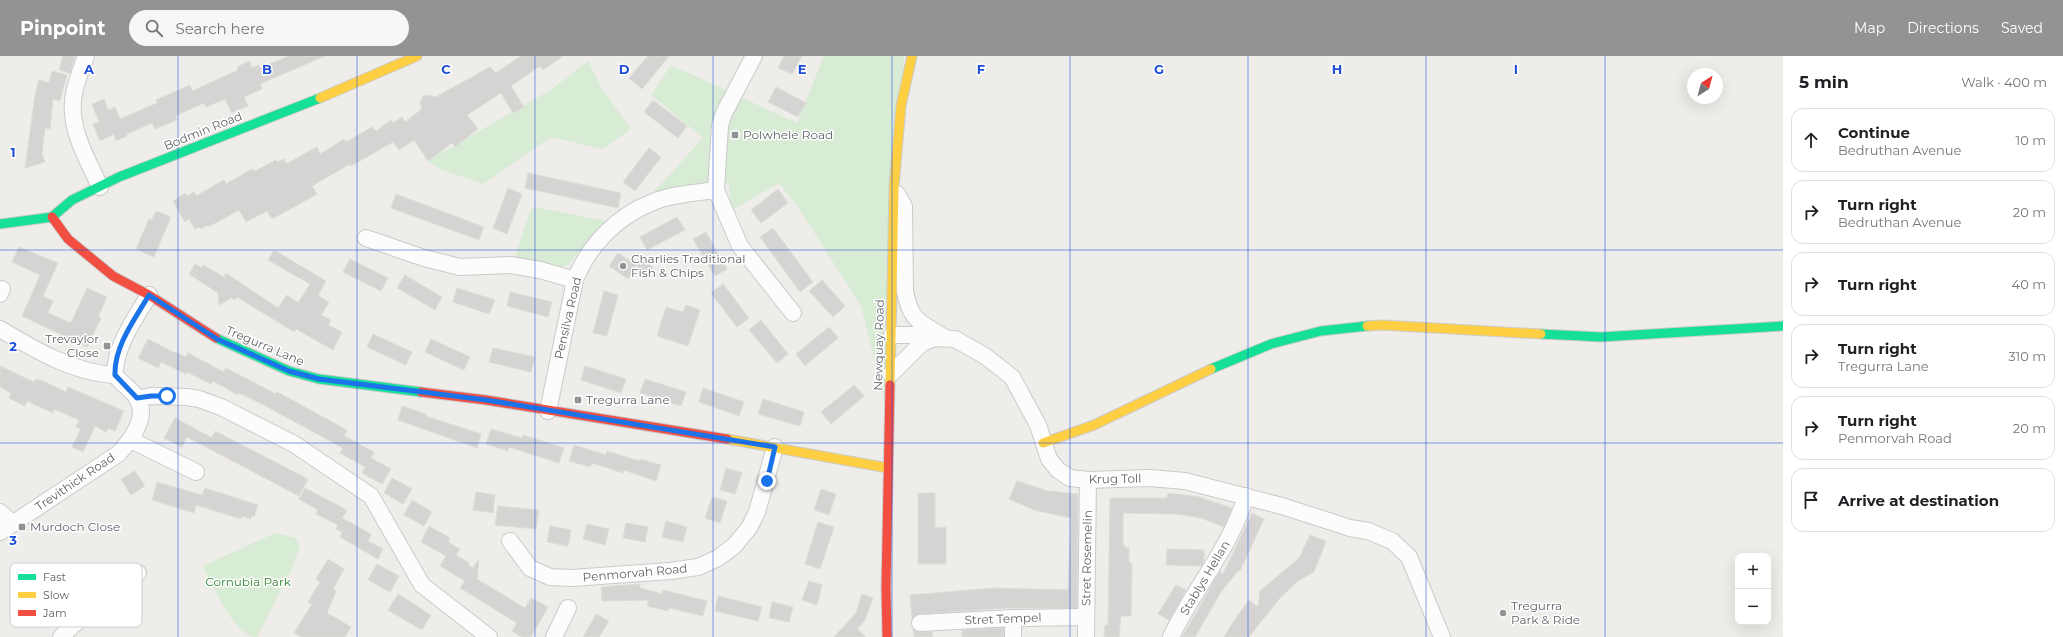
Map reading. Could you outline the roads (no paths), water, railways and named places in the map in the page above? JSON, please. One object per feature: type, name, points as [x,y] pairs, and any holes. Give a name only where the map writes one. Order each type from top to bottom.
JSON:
[{"type":"main road","name":"Bodmin Road","points":[[52,217],[72,200],[146,166],[354,84],[417,56]]},
{"type":"main road","name":"Newquay Road","points":[[887,637],[888,468],[894,187],[901,106],[912,56]]},
{"type":"main road","points":[[0,224],[52,217]]},
{"type":"main road","name":"Tregurra Lane","points":[[52,217],[68,239],[113,276],[149,295],[217,339],[289,371],[319,379],[486,400],[775,447],[888,468]]},
{"type":"main road","points":[[1043,443],[1094,425],[1203,372],[1271,344],[1321,331],[1382,325],[1601,337],[1783,326]]},
{"type":"street","points":[[86,56],[73,100],[73,121],[79,141],[100,187]]},
{"type":"street","points":[[754,56],[724,113],[720,125],[716,190],[740,246],[793,313]]},
{"type":"street","points":[[894,187],[904,206],[905,291],[908,304],[914,317],[940,338]]},
{"type":"street","name":"Pensilva Road","points":[[548,410],[575,280],[582,263],[591,248],[604,234],[627,216],[652,202],[666,198],[716,190]]},
{"type":"street","points":[[366,238],[424,258],[460,267],[510,265],[540,270],[575,280]]},
{"type":"street","points":[[149,295],[117,352],[114,363],[115,375],[137,398],[151,396],[187,397],[199,399],[222,407],[294,444],[371,496],[422,585],[489,637]]},
{"type":"street","points":[[892,331],[924,324]]},
{"type":"street","points":[[0,330],[79,369],[96,374],[115,375]]},
{"type":"street","points":[[892,331],[940,338]]},
{"type":"street","points":[[891,374],[922,343],[940,338]]},
{"type":"street","name":"Krug Toll","points":[[940,338],[955,340],[972,348],[996,363],[1012,377],[1038,425],[1049,459],[1058,470],[1070,478],[1088,480],[1166,478],[1204,485],[1246,496],[1350,528],[1368,531],[1392,541],[1409,557],[1442,637]]},
{"type":"street","name":"Trevithick Road","points":[[6,528],[118,454],[131,440],[140,419],[141,408],[137,398]]},
{"type":"street","points":[[131,440],[196,472]]},
{"type":"street","name":"Penmorvah Road","points":[[510,541],[530,568],[550,577],[602,576],[670,571],[698,567],[718,558],[734,546],[749,528],[757,512],[775,447]]},
{"type":"street","name":"Stret Rosemelin","points":[[1086,637],[1088,480]]},
{"type":"street","name":"Stablys Hellan","points":[[1171,637],[1194,595],[1225,548],[1246,496]]},
{"type":"street","points":[[0,512],[6,528]]},
{"type":"street","points":[[554,637],[568,608]]},
{"type":"street","name":"Stret Tempel","points":[[920,623],[1013,618],[1086,617]]},
{"type":"street","points":[[1013,618],[1013,637]]},
{"type":"street","points":[[61,637],[71,627]]},
{"type":"place","name":"Polwhele Road","points":[[735,135]]},
{"type":"place","name":"Charlies Traditional Fish & Chips","points":[[623,266]]},
{"type":"place","name":"Trevaylor Close","points":[[107,346]]},
{"type":"place","name":"Tregurra Lane","points":[[578,400]]},
{"type":"place","name":"Murdoch Close","points":[[22,527]]},
{"type":"place","name":"Tregurra Park & Ride","points":[[1503,613]]},
{"type":"park label","name":"Cornubia Park","points":[[248,582]]}]
